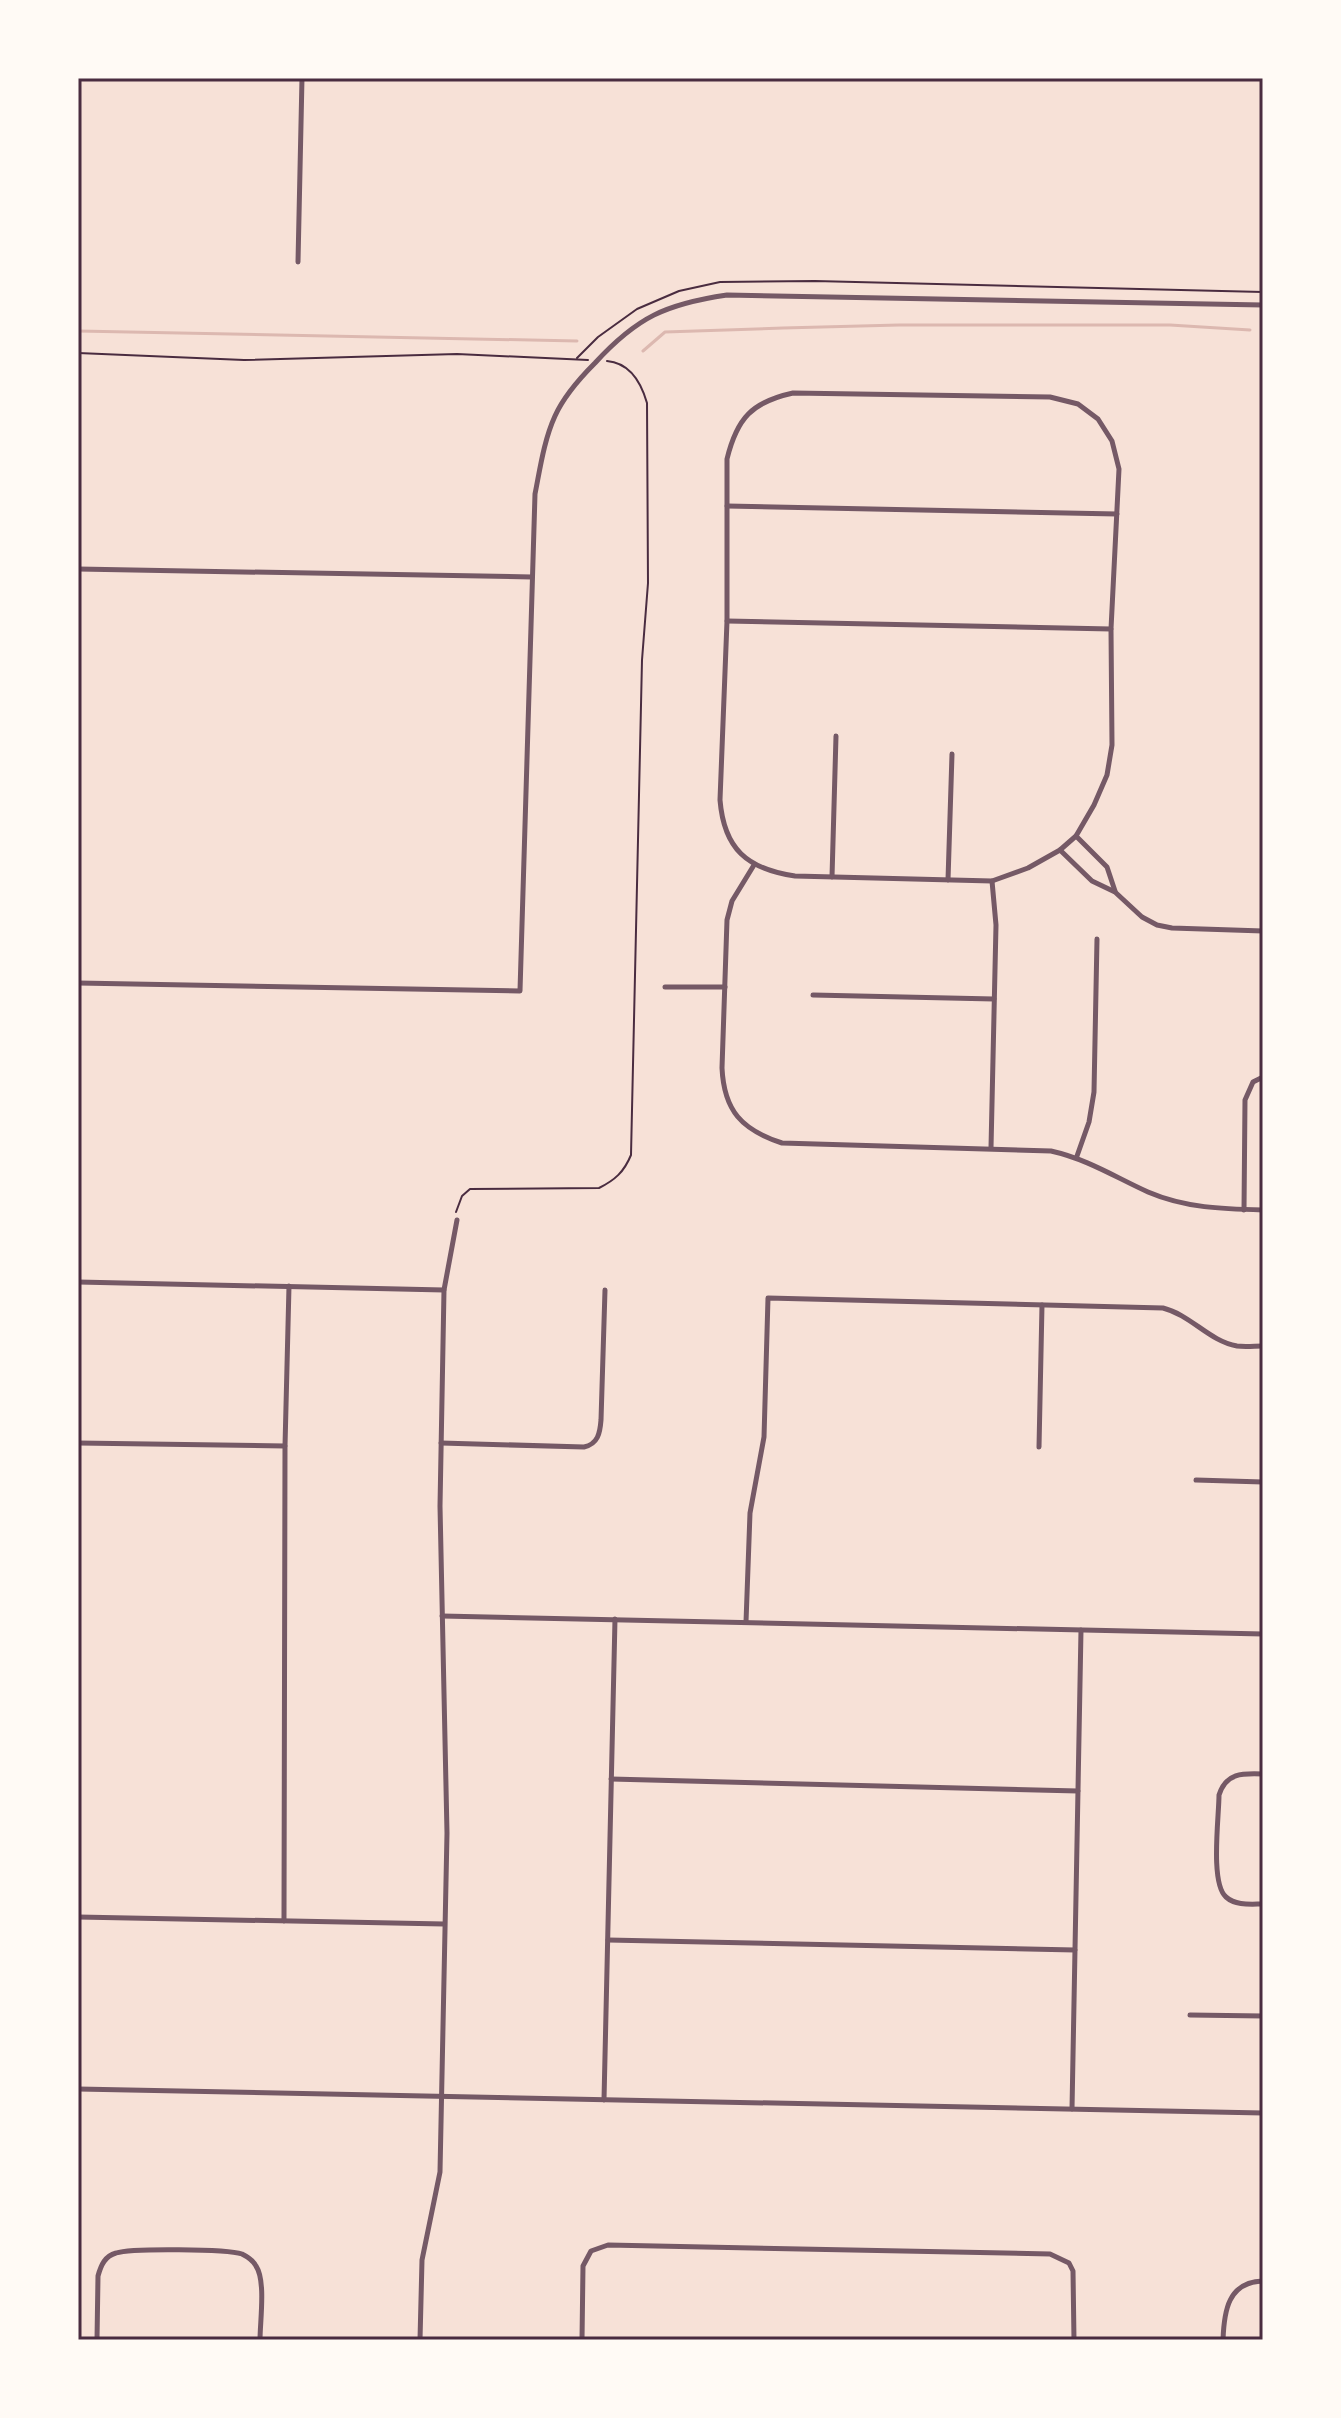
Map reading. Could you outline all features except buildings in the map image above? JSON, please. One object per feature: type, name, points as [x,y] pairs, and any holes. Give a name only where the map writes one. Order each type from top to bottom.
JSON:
[{"type":"street","points":[[298,262],[302,78]]},
{"type":"street","points":[[78,983],[520,991],[535,494],[554,417],[578,380],[619,336],[665,309],[727,295],[1263,305]]},
{"type":"street","points":[[793,393],[1050,397],[1078,404],[1098,419],[1112,441],[1119,469],[1117,514],[1111,629],[1112,745],[1107,775],[1076,836],[1060,850],[1028,868],[992,881],[773,873],[754,865],[738,851],[727,836],[721,820],[720,800],[727,621],[727,459],[733,433],[750,411],[770,398],[793,393]]},
{"type":"street","points":[[727,506],[1117,514]]},
{"type":"street","points":[[78,569],[532,577]]},
{"type":"street","points":[[727,621],[1111,629]]},
{"type":"street","points":[[832,877],[836,736]]},
{"type":"street","points":[[948,880],[952,754]]},
{"type":"street","points":[[1076,836],[1107,867],[1115,892]]},
{"type":"street","points":[[1060,850],[1092,881],[1115,892],[1142,917],[1157,925],[1263,931]]},
{"type":"street","points":[[754,865],[732,901],[727,920],[723,1086],[738,1119],[752,1129],[782,1143],[1026,1149],[1077,1156],[1148,1192],[1173,1201],[1214,1209],[1263,1210]]},
{"type":"street","points":[[991,1148],[996,925],[992,881]]},
{"type":"street","points":[[1077,1156],[1093,1107],[1097,939]]},
{"type":"street","points":[[665,987],[725,987]]},
{"type":"street","points":[[813,995],[994,999]]},
{"type":"street","points":[[1244,1210],[1245,1100],[1253,1082],[1263,1077]]},
{"type":"street","points":[[420,2340],[422,2260],[439,2185],[442,2097],[447,1833],[441,1443],[444,1290],[457,1220]]},
{"type":"street","points":[[78,1282],[444,1290]]},
{"type":"street","points":[[284,1921],[285,1446],[289,1286]]},
{"type":"street","points":[[441,1443],[584,1447],[594,1442],[601,1420],[605,1290]]},
{"type":"street","points":[[746,1622],[749,1525],[764,1437],[768,1298],[1163,1308],[1179,1312],[1219,1339],[1236,1346],[1263,1346]]},
{"type":"street","points":[[1039,1447],[1042,1305]]},
{"type":"street","points":[[78,1443],[285,1446]]},
{"type":"street","points":[[1196,1480],[1263,1482]]},
{"type":"street","points":[[442,1616],[1263,1634]]},
{"type":"street","points":[[604,2100],[615,1619]]},
{"type":"street","points":[[1072,2110],[1081,1630]]},
{"type":"street","points":[[1263,1774],[1236,1775],[1222,1786],[1219,1795],[1217,1880],[1225,1896],[1232,1901],[1263,1904]]},
{"type":"street","points":[[611,1779],[1078,1791]]},
{"type":"street","points":[[78,1917],[444,1924]]},
{"type":"street","points":[[608,1940],[1075,1950]]},
{"type":"street","points":[[1190,2015],[1263,2016]]},
{"type":"street","points":[[78,2089],[1263,2113]]},
{"type":"street","points":[[582,2340],[583,2266],[591,2251],[608,2245],[1050,2254],[1069,2263],[1075,2280],[1074,2340]]},
{"type":"street","points":[[97,2340],[100,2265],[106,2257],[125,2251],[231,2252],[252,2259],[261,2279],[260,2340]]},
{"type":"street","points":[[1223,2340],[1223,2320],[1228,2301],[1248,2282],[1263,2281]]},
{"type":"path","points":[[78,353],[244,360],[457,354],[576,359]]},
{"type":"path","points":[[457,1220],[455,1210],[462,1196],[470,1189],[599,1188],[613,1181],[625,1168],[631,1155],[642,660],[648,583],[647,403],[642,385],[620,363],[612,361]]},
{"type":"waterway","points":[[643,351],[665,332],[899,325],[1170,325],[1250,330]]},
{"type":"waterway","points":[[78,331],[577,341]]}]
